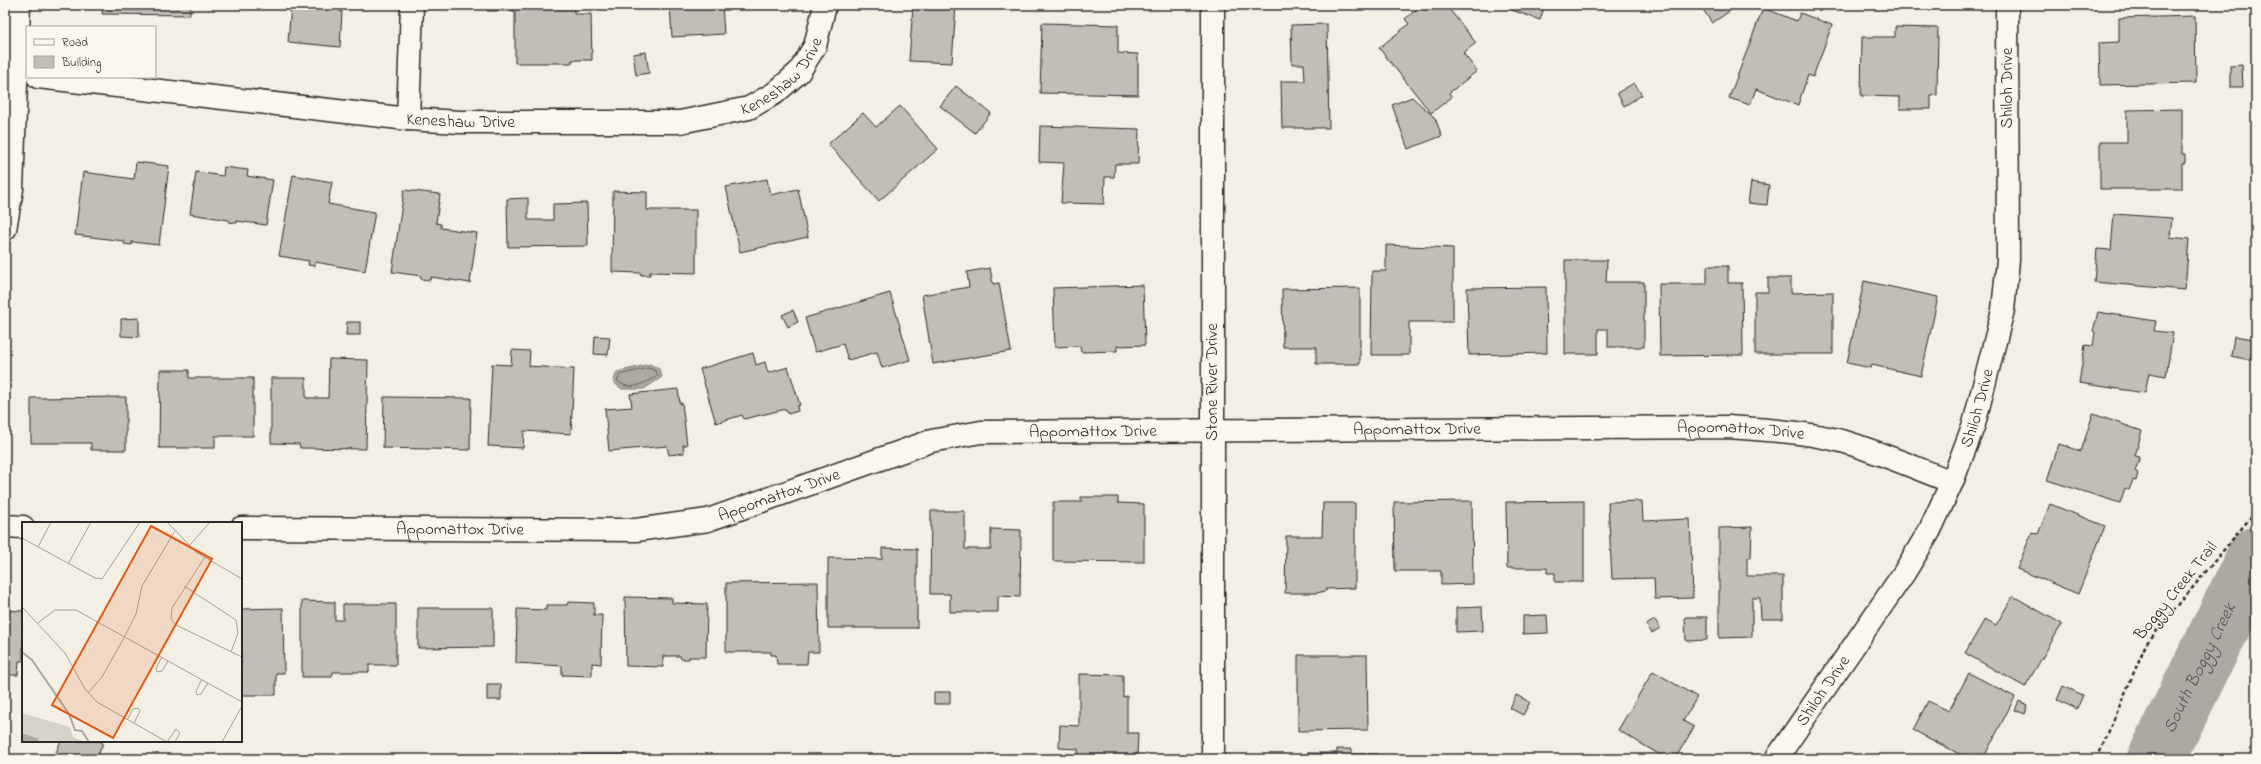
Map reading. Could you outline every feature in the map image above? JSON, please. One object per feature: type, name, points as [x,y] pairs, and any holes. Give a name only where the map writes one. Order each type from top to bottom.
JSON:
[{"type":"street","points":[[19,5],[26,67]]},
{"type":"street","points":[[408,119],[412,5]]},
{"type":"street","name":"Keneshaw Drive","points":[[45,78],[408,119],[460,122],[680,122],[750,108],[775,93],[799,72],[815,46],[825,5]]},
{"type":"street","name":"Stone River Drive","points":[[1213,5],[1213,759]]},
{"type":"street","name":"Shiloh Drive","points":[[1776,759],[1904,572],[1930,530],[1952,482],[1974,424],[2003,310],[2008,260],[2007,5]]},
{"type":"street","points":[[5,229],[12,189],[27,78]]},
{"type":"street","name":"Appomattox Drive","points":[[242,528],[636,530],[708,520],[931,441],[981,432],[1212,429],[1729,427],[1793,433],[1844,442],[1891,458],[1952,482]]},
{"type":"street","points":[[5,526],[22,527]]},
{"type":"path","name":"Boggy Creek Trail","points":[[2097,759],[2146,644],[2256,511]]},
{"type":"water","points":[[650,364],[659,369],[662,377],[644,389],[622,389],[613,382],[617,372]]},
{"type":"building","points":[[103,5],[190,5],[190,15],[102,14]]},
{"type":"building","points":[[291,5],[340,5],[339,11],[342,11],[340,47],[288,42]]},
{"type":"building","points":[[487,5],[574,5],[574,14],[591,14],[592,60],[572,60],[572,63],[515,63],[515,11],[487,11]]},
{"type":"building","points":[[670,5],[722,5],[724,34],[672,37]]},
{"type":"building","points":[[913,5],[956,5],[952,63],[909,61]]},
{"type":"building","points":[[1422,5],[1446,5],[1476,43],[1463,53],[1477,71],[1449,93],[1452,97],[1431,113],[1379,48],[1409,24],[1405,19]]},
{"type":"building","points":[[1498,5],[1545,5],[1540,20]]},
{"type":"building","points":[[1700,5],[1739,5],[1712,23]]},
{"type":"building","points":[[1763,8],[1797,21],[1800,13],[1832,25],[1813,77],[1808,75],[1798,105],[1756,89],[1750,105],[1729,98]]},
{"type":"building","points":[[2195,16],[2196,83],[2100,85],[2099,43],[2119,42],[2119,18]]},
{"type":"building","points":[[1042,23],[1118,25],[1118,53],[1138,54],[1138,95],[1040,93]]},
{"type":"building","points":[[1327,24],[1329,128],[1282,128],[1281,81],[1305,81],[1304,64],[1292,64],[1291,25]]},
{"type":"building","points":[[1895,27],[1938,28],[1937,95],[1931,96],[1931,109],[1900,109],[1900,97],[1861,96],[1862,37],[1895,37]]},
{"type":"building","points":[[646,52],[649,73],[636,75],[633,54]]},
{"type":"building","points":[[2242,65],[2243,87],[2230,87],[2230,66]]},
{"type":"building","points":[[1634,83],[1642,95],[1624,106],[1617,93]]},
{"type":"building","points":[[956,86],[991,113],[975,133],[940,106]]},
{"type":"building","points":[[1412,97],[1435,118],[1442,136],[1408,149],[1392,105]]},
{"type":"building","points":[[900,106],[938,149],[879,201],[828,144],[863,113],[876,127]]},
{"type":"building","points":[[2182,109],[2182,154],[2185,154],[2185,163],[2182,163],[2182,189],[2100,189],[2100,142],[2127,142],[2127,110]]},
{"type":"building","points":[[1040,126],[1139,129],[1138,164],[1115,164],[1114,177],[1105,177],[1104,204],[1061,203],[1064,163],[1039,162]]},
{"type":"building","points":[[136,162],[169,166],[159,245],[132,242],[132,245],[124,244],[124,241],[75,235],[83,172],[134,179]]},
{"type":"building","points":[[224,167],[248,170],[247,176],[273,180],[266,225],[237,221],[237,223],[229,222],[229,220],[190,214],[196,172],[223,176]]},
{"type":"building","points":[[293,175],[332,182],[328,204],[375,212],[365,271],[315,262],[315,266],[308,265],[309,261],[279,256]]},
{"type":"building","points":[[767,179],[770,195],[798,189],[808,237],[740,252],[726,187]]},
{"type":"building","points":[[1751,182],[1769,185],[1767,205],[1748,203]]},
{"type":"building","points":[[404,190],[440,194],[436,223],[441,224],[441,228],[477,233],[470,283],[431,277],[430,280],[421,279],[421,276],[392,272]]},
{"type":"building","points":[[613,191],[647,192],[647,210],[696,210],[696,273],[650,272],[650,275],[641,275],[641,273],[612,272]]},
{"type":"building","points":[[528,198],[528,220],[553,220],[553,204],[587,203],[588,246],[508,247],[507,199]]},
{"type":"building","points":[[2114,214],[2172,218],[2170,237],[2189,239],[2185,290],[2094,282],[2097,249],[2111,250]]},
{"type":"building","points":[[1386,245],[1453,248],[1453,322],[1409,322],[1409,355],[1371,355],[1372,271],[1386,271]]},
{"type":"building","points":[[1565,260],[1607,260],[1606,282],[1644,282],[1644,347],[1608,347],[1608,329],[1598,329],[1598,354],[1565,354]]},
{"type":"building","points":[[1707,266],[1728,266],[1728,283],[1742,283],[1743,355],[1660,356],[1659,284],[1707,284]]},
{"type":"building","points":[[990,268],[993,284],[999,283],[1011,351],[933,364],[922,295],[969,287],[967,272]]},
{"type":"building","points":[[1768,278],[1791,278],[1791,293],[1833,292],[1833,354],[1755,354],[1755,292],[1768,292]]},
{"type":"building","points":[[1864,281],[1938,297],[1921,376],[1872,365],[1871,368],[1847,363]]},
{"type":"building","points":[[1143,285],[1145,345],[1117,346],[1117,351],[1081,352],[1080,346],[1055,347],[1053,288]]},
{"type":"building","points":[[1546,287],[1547,353],[1469,355],[1467,288]]},
{"type":"building","points":[[1360,288],[1360,364],[1316,364],[1316,347],[1283,347],[1282,289]]},
{"type":"building","points":[[890,293],[910,360],[882,368],[877,352],[848,360],[843,344],[815,352],[805,318]]},
{"type":"building","points":[[793,310],[798,322],[788,327],[782,315]]},
{"type":"building","points":[[2098,312],[2156,321],[2154,331],[2173,333],[2166,376],[2149,373],[2145,393],[2079,383],[2085,345],[2093,346],[2095,332],[2093,331]]},
{"type":"building","points":[[139,318],[139,337],[121,336],[121,319]]},
{"type":"building","points":[[347,322],[360,322],[360,335],[346,335]]},
{"type":"building","points":[[595,336],[610,337],[608,355],[594,354]]},
{"type":"building","points":[[2234,336],[2254,339],[2250,360],[2231,356]]},
{"type":"building","points":[[512,350],[530,351],[529,366],[574,369],[571,434],[524,431],[523,448],[488,446],[492,364],[511,365]]},
{"type":"building","points":[[753,353],[756,365],[765,362],[768,373],[788,367],[800,405],[797,406],[798,411],[788,414],[786,409],[744,419],[742,415],[716,423],[700,369]]},
{"type":"building","points":[[329,359],[368,360],[366,449],[300,448],[299,444],[271,443],[271,378],[306,378],[306,398],[328,398]]},
{"type":"building","points":[[160,370],[189,370],[189,378],[253,378],[253,436],[215,436],[215,448],[159,448]]},
{"type":"building","points":[[678,389],[680,404],[682,403],[687,445],[683,445],[684,453],[669,455],[667,446],[609,451],[605,409],[632,407],[630,394]]},
{"type":"building","points":[[126,397],[126,450],[91,450],[91,443],[31,443],[31,398]]},
{"type":"building","points":[[384,397],[471,398],[470,450],[383,448]]},
{"type":"building","points":[[2093,414],[2142,431],[2135,456],[2140,457],[2135,471],[2138,473],[2136,481],[2133,480],[2129,490],[2125,488],[2120,503],[2047,480],[2059,444],[2081,451]]},
{"type":"building","points":[[1081,497],[1118,497],[1118,503],[1144,504],[1144,562],[1053,561],[1053,502],[1081,502]]},
{"type":"building","points":[[1472,501],[1473,584],[1441,585],[1441,571],[1395,571],[1394,502]]},
{"type":"building","points":[[1584,501],[1584,582],[1555,582],[1555,573],[1547,573],[1547,568],[1507,568],[1506,502]]},
{"type":"building","points":[[1642,501],[1643,521],[1690,519],[1693,598],[1655,599],[1654,578],[1612,579],[1608,502]]},
{"type":"building","points":[[1323,503],[1355,503],[1355,588],[1326,589],[1326,591],[1316,593],[1285,593],[1286,536],[1322,536]]},
{"type":"building","points":[[2050,504],[2105,526],[2078,594],[2017,569],[2032,532],[2038,534]]},
{"type":"building","points":[[931,511],[965,511],[965,549],[991,549],[991,529],[1021,530],[1020,597],[998,596],[998,612],[950,612],[950,594],[930,594]]},
{"type":"building","points":[[1752,527],[1751,558],[1747,558],[1747,576],[1783,576],[1783,619],[1761,619],[1760,598],[1752,598],[1752,637],[1719,638],[1719,528]]},
{"type":"building","points":[[882,548],[917,549],[917,628],[828,628],[828,558],[882,559]]},
{"type":"building","points":[[818,582],[819,652],[808,652],[807,664],[777,664],[776,655],[771,655],[771,652],[726,652],[726,583]]},
{"type":"building","points":[[2013,596],[2062,624],[2025,687],[1965,653],[1985,619],[1996,625]]},
{"type":"building","points":[[625,597],[672,598],[672,603],[707,604],[706,657],[689,657],[689,659],[681,659],[680,656],[663,656],[663,667],[626,666]]},
{"type":"building","points":[[302,601],[335,602],[335,620],[343,620],[343,604],[396,604],[396,665],[369,665],[369,672],[333,672],[332,677],[302,677]]},
{"type":"building","points":[[568,602],[594,603],[594,615],[602,615],[601,664],[592,663],[592,676],[562,675],[562,666],[516,663],[517,609],[546,610],[546,605],[567,605]]},
{"type":"building","points":[[1482,607],[1483,631],[1456,632],[1456,608]]},
{"type":"building","points":[[283,608],[284,673],[276,673],[276,695],[242,695],[242,609]]},
{"type":"building","points":[[418,608],[493,608],[493,647],[418,648]]},
{"type":"building","points":[[5,610],[22,611],[22,661],[19,661],[18,675],[5,675]]},
{"type":"building","points":[[1547,615],[1548,633],[1523,634],[1523,616]]},
{"type":"building","points":[[1685,617],[1707,617],[1707,640],[1686,641]]},
{"type":"building","points":[[1655,620],[1660,628],[1652,633],[1646,625]]},
{"type":"building","points":[[1298,655],[1367,655],[1368,730],[1298,731]]},
{"type":"building","points":[[1653,671],[1697,697],[1683,721],[1694,727],[1675,759],[1667,759],[1618,730]]},
{"type":"building","points":[[1969,673],[2015,697],[1983,759],[1969,759],[1913,730],[1928,701],[1949,711]]},
{"type":"building","points":[[1079,674],[1123,675],[1123,697],[1127,696],[1127,733],[1138,733],[1137,759],[1078,759],[1078,749],[1059,748],[1060,725],[1079,726]]},
{"type":"building","points":[[487,684],[501,684],[501,700],[487,700]]},
{"type":"building","points":[[2063,686],[2083,695],[2077,709],[2057,700]]},
{"type":"building","points":[[934,692],[950,692],[950,704],[934,704]]},
{"type":"building","points":[[1516,695],[1530,702],[1523,715],[1510,708]]},
{"type":"building","points":[[2019,701],[2028,705],[2025,714],[2015,710]]},
{"type":"building","points":[[61,742],[103,743],[97,758],[99,759],[53,759]]},
{"type":"building","points":[[1337,749],[1352,749],[1352,754],[1377,754],[1378,759],[1308,759],[1307,753],[1337,753]]},
{"type":"building","points":[[582,754],[627,754],[627,759],[582,759]]},
{"type":"waterway","name":"South Boggy Creek","points":[[2156,759],[2256,556]]}]
